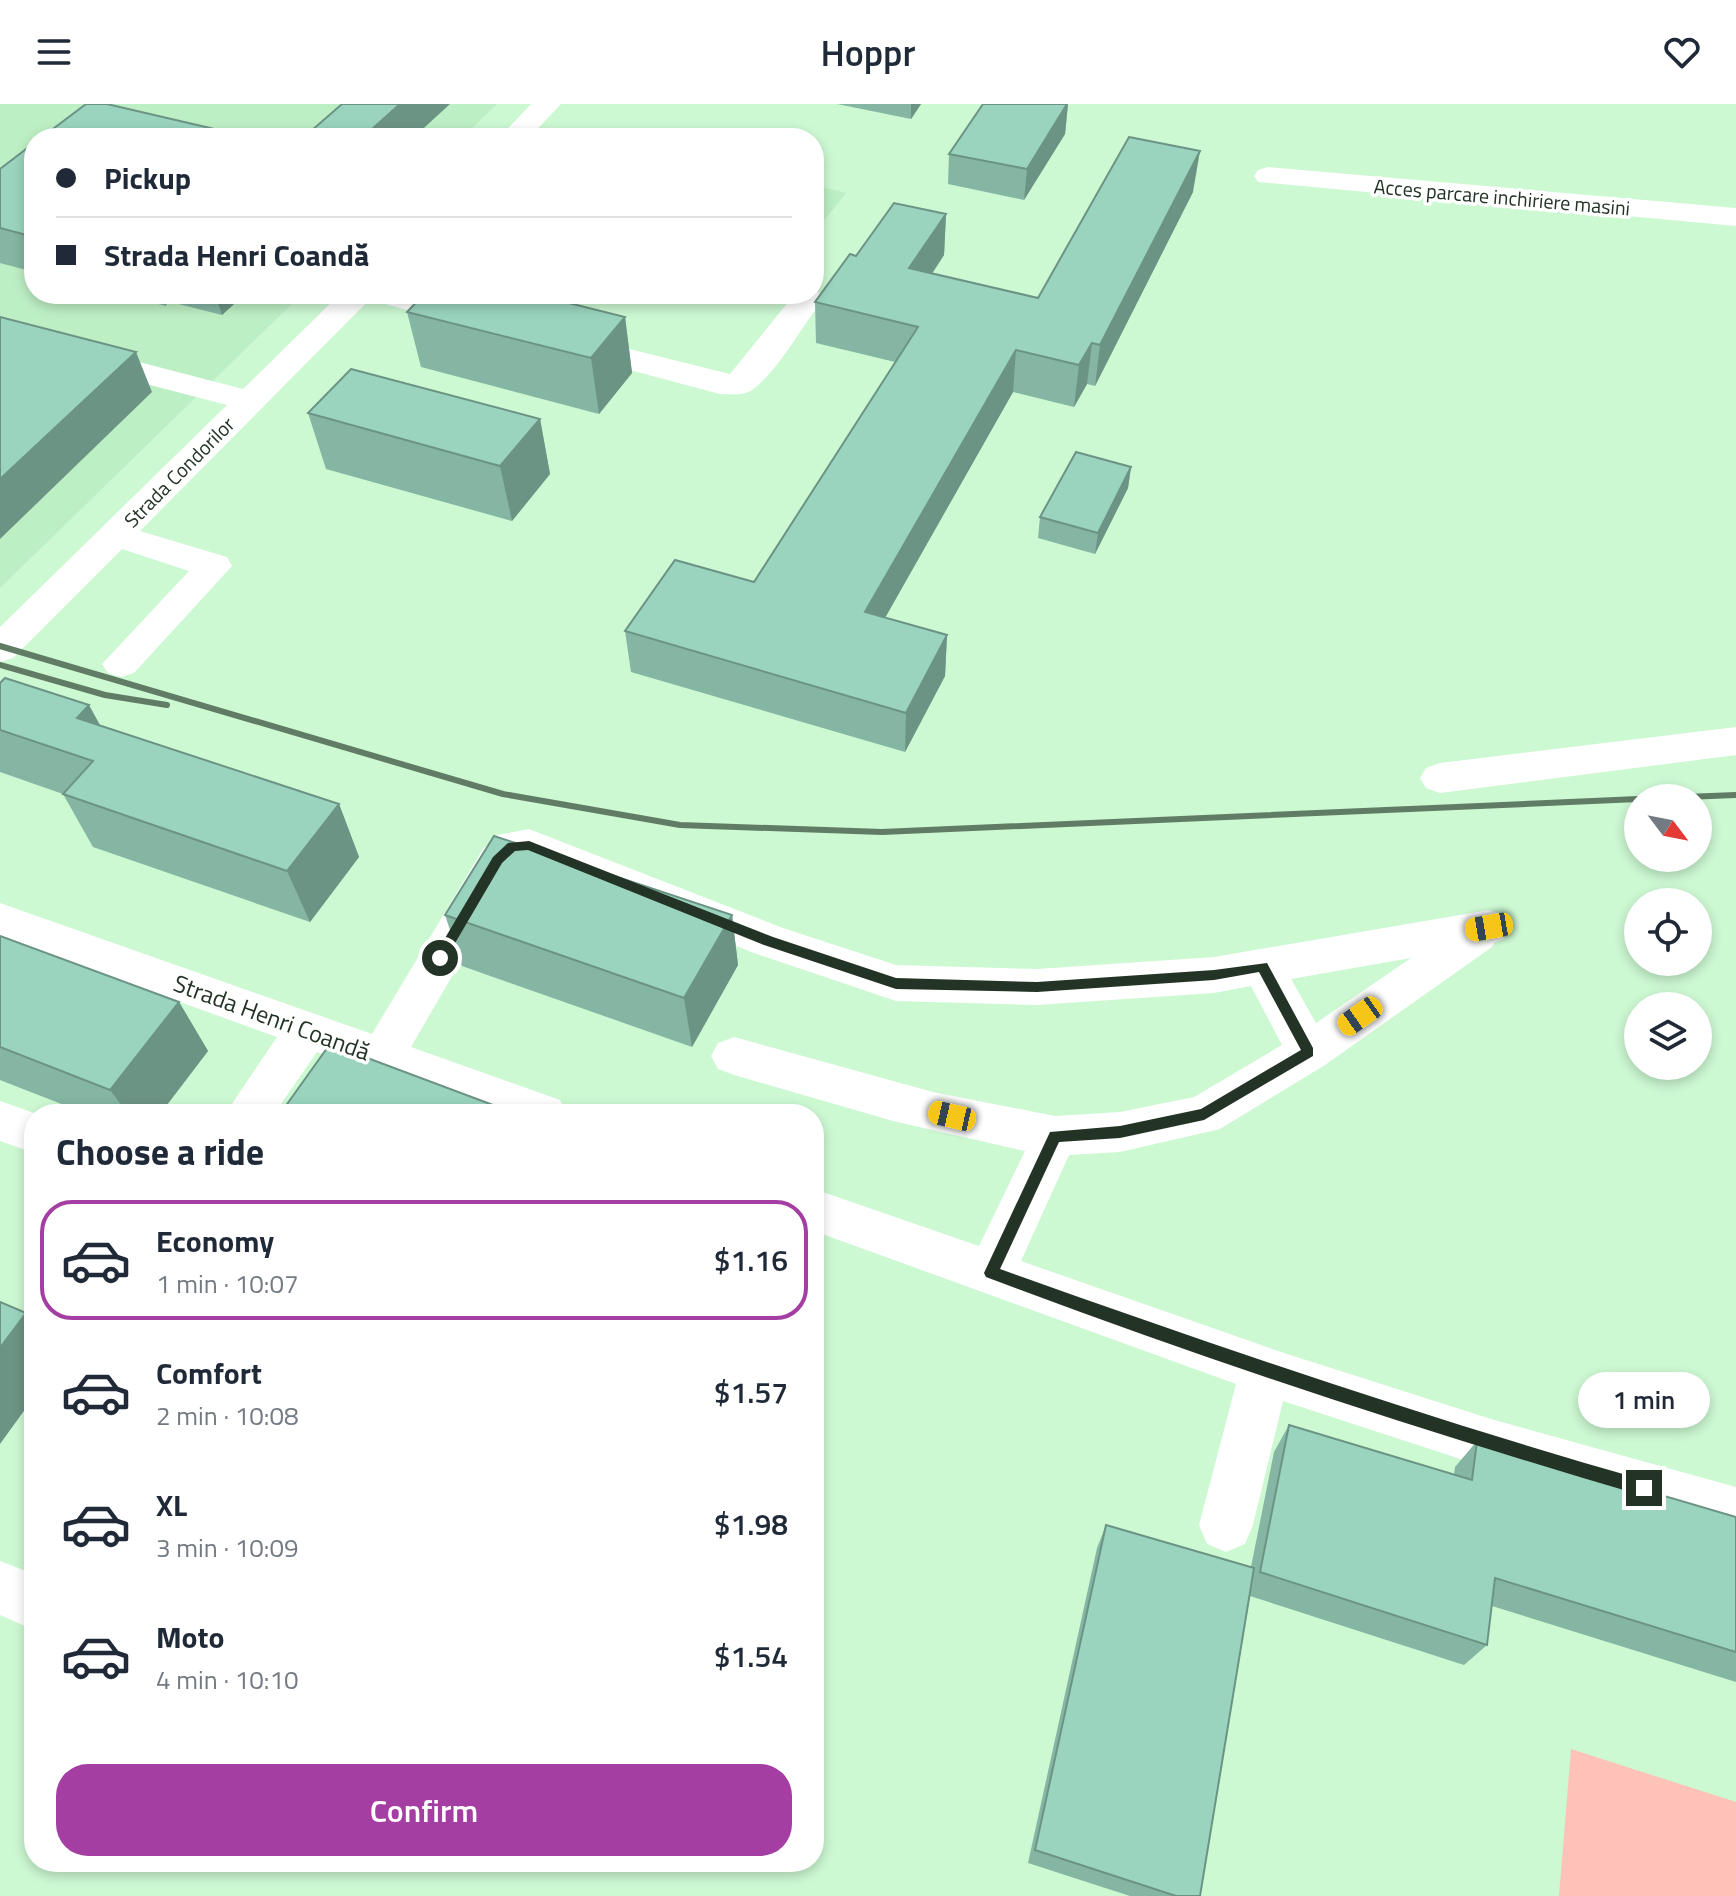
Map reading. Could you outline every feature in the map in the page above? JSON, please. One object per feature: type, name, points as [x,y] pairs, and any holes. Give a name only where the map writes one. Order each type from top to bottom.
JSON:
[{"type":"street","points":[[523,128],[547,104]]},
{"type":"street","name":"Acces parcare inchiriere masini","points":[[1268,176],[1736,217]]},
{"type":"street","name":"Strada Condorilor","points":[[0,649],[348,304]]},
{"type":"street","points":[[422,304],[731,386],[744,381],[803,304]]},
{"type":"street","points":[[0,336],[250,401]]},
{"type":"street","points":[[115,535],[214,566],[121,664]]},
{"type":"street","points":[[1440,778],[1736,741]]},
{"type":"street","points":[[382,1056],[498,860],[512,846],[529,845],[769,941],[896,983],[1037,987],[1214,975],[1489,927],[1309,1052],[1204,1115],[1120,1132],[1055,1136],[1002,1128],[902,1104],[734,1056]]},
{"type":"street","name":"Strada Henri Coandă","points":[[0,920],[516,1104]]},
{"type":"street","points":[[1262,966],[1309,1052]]},
{"type":"street","points":[[255,1104],[308,1029]]},
{"type":"street","points":[[0,1121],[24,1129]]},
{"type":"street","points":[[991,1273],[1055,1136]]},
{"type":"street","points":[[824,1214],[1265,1370],[1491,1444],[1736,1514]]},
{"type":"street","points":[[1226,1525],[1265,1370]]},
{"type":"street","points":[[0,1588],[24,1598]]},
{"type":"shaded area","points":[[0,104],[497,104],[472,128],[24,128],[24,304],[292,304],[0,588]]},
{"type":"shaded area","points":[[824,188],[846,193],[824,220]]},
{"type":"shaded area","points":[[1571,1749],[1736,1802],[1736,1896],[1559,1896]]},
{"type":"building","points":[[86,104],[107,104],[210,128],[54,128]]},
{"type":"building","points":[[342,104],[400,104],[373,128],[314,128]]},
{"type":"building","points":[[983,104],[1067,104],[1027,169],[949,154]]},
{"type":"building","points":[[1129,137],[1200,151],[1100,345],[1092,343],[1079,365],[1016,350],[865,612],[947,635],[906,713],[625,631],[675,560],[754,582],[918,327],[823,304],[824,290],[850,254],[856,256],[894,203],[946,214],[909,268],[1038,298]]},
{"type":"building","points":[[24,151],[24,234],[0,228],[0,169]]},
{"type":"building","points":[[415,304],[573,304],[625,317],[591,358],[407,312]]},
{"type":"building","points":[[0,317],[136,352],[0,479]]},
{"type":"building","points":[[351,369],[540,419],[500,466],[308,413]]},
{"type":"building","points":[[1076,452],[1131,467],[1098,533],[1040,517]]},
{"type":"building","points":[[5,678],[89,705],[77,718],[339,804],[287,871],[63,794],[93,761],[0,730],[0,683]]},
{"type":"building","points":[[494,836],[732,915],[684,998],[445,915]]},
{"type":"building","points":[[0,936],[179,1002],[110,1090],[0,1047]]},
{"type":"building","points":[[330,1044],[490,1104],[287,1104]]},
{"type":"building","points":[[0,1302],[24,1312],[24,1316],[0,1348]]},
{"type":"building","points":[[1289,1425],[1472,1480],[1477,1441],[1736,1517],[1736,1652],[1495,1578],[1487,1645],[1260,1572]]},
{"type":"building","points":[[1106,1525],[1254,1568],[1200,1896],[1176,1896],[1035,1850]]},
{"type":"railway","points":[[0,646],[503,794],[680,825],[882,832],[1624,800]]},
{"type":"railway","points":[[0,665],[105,695],[167,705]]},
{"type":"railway","points":[[1712,796],[1736,795]]},
{"type":"route","points":[[440,958],[498,860],[512,846],[529,845],[769,941],[896,983],[1037,987],[1214,975],[1262,966],[1309,1052],[1204,1115],[1120,1132],[1055,1136],[991,1273],[1281,1376],[1491,1444],[1644,1488]]}]
